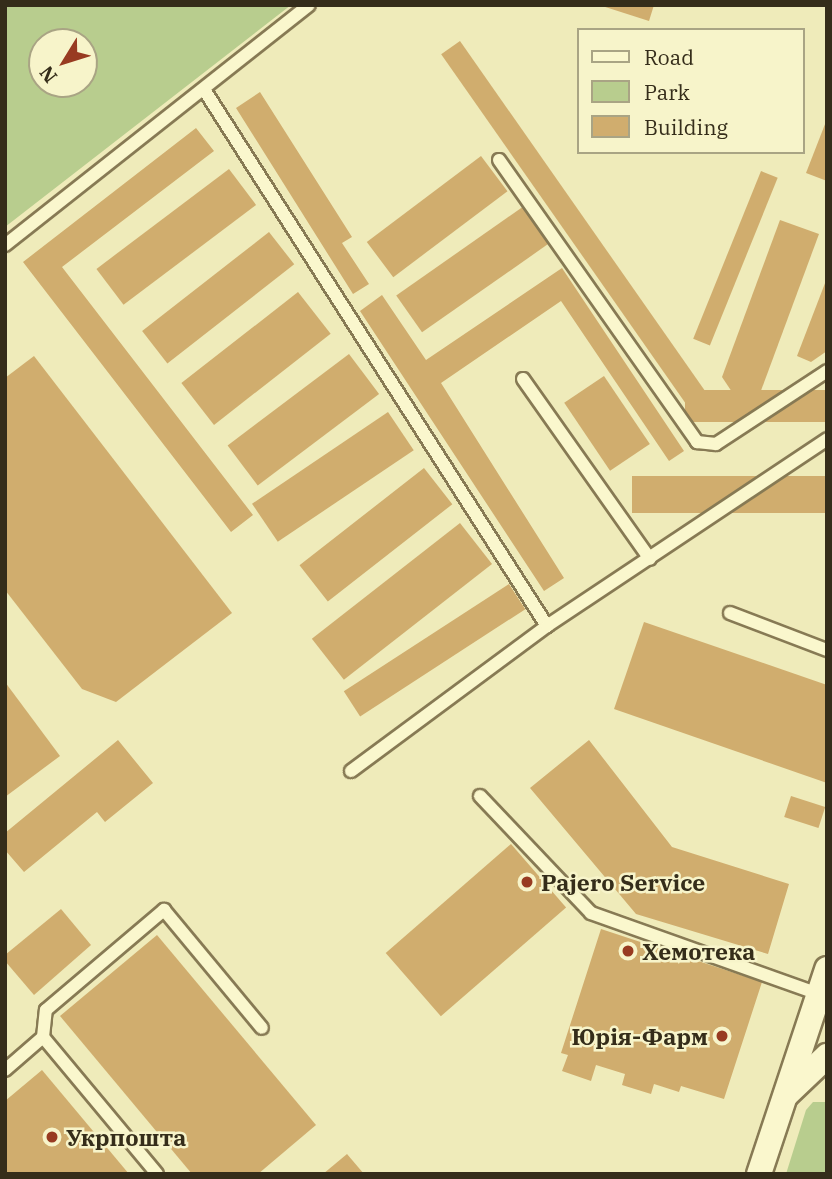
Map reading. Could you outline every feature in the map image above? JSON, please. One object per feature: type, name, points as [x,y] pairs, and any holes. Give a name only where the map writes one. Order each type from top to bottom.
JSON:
[{"type":"street","points":[[759,1174],[827,970]]},
{"type":"street","points":[[783,1098],[827,1056]]},
{"type":"street","points":[[783,1098],[812,1081],[827,1083]]},
{"type":"lane","points":[[5,245],[205,91],[309,5]]},
{"type":"lane","points":[[205,91],[547,626]]},
{"type":"lane","points":[[499,160],[697,442],[716,444],[827,371]]},
{"type":"lane","points":[[523,379],[650,559]]},
{"type":"lane","points":[[351,771],[547,626],[827,439]]},
{"type":"lane","points":[[730,613],[827,650]]},
{"type":"lane","points":[[480,796],[591,912],[613,924],[819,994]]},
{"type":"lane","points":[[5,1070],[43,1037],[46,1010],[164,910],[262,1028]]},
{"type":"lane","points":[[43,1037],[157,1174]]},
{"type":"green space","points":[[5,5],[291,5],[5,227]]},
{"type":"green space","points":[[813,1102],[827,1102],[827,1174],[786,1174],[806,1110]]},
{"type":"building","points":[[599,5],[654,5],[649,21]]},
{"type":"building","points":[[460,41],[709,397],[690,410],[441,54]]},
{"type":"building","points":[[260,92],[352,237],[342,243],[369,284],[353,294],[236,108]]},
{"type":"building","points":[[827,119],[827,181],[806,173]]},
{"type":"building","points":[[196,128],[214,151],[62,267],[253,515],[231,532],[23,262]]},
{"type":"building","points":[[481,156],[507,191],[393,277],[367,242]]},
{"type":"building","points":[[229,169],[256,205],[124,305],[96,269]]},
{"type":"building","points":[[761,171],[778,178],[710,346],[693,339]]},
{"type":"building","points":[[524,206],[550,243],[422,332],[396,295]]},
{"type":"building","points":[[780,220],[819,234],[759,396],[742,407],[722,377]]},
{"type":"building","points":[[269,232],[294,264],[167,363],[142,331]]},
{"type":"building","points":[[562,268],[684,451],[669,461],[561,301],[441,383],[564,578],[544,591],[360,311],[382,295],[426,360]]},
{"type":"building","points":[[827,278],[827,351],[811,362],[797,356]]},
{"type":"building","points":[[298,292],[331,334],[214,425],[181,383]]},
{"type":"building","points":[[349,354],[379,394],[258,485],[228,445]]},
{"type":"building","points":[[34,356],[232,613],[116,702],[82,689],[5,590],[5,378]]},
{"type":"building","points":[[604,376],[650,444],[610,471],[564,403]]},
{"type":"building","points":[[685,390],[827,390],[827,422],[685,422]]},
{"type":"building","points":[[388,412],[414,450],[278,542],[252,504]]},
{"type":"building","points":[[424,468],[452,504],[328,602],[299,565]]},
{"type":"building","points":[[632,476],[827,476],[827,513],[632,513]]},
{"type":"building","points":[[460,523],[492,564],[344,680],[312,639]]},
{"type":"building","points":[[509,584],[525,609],[360,716],[344,691]]},
{"type":"building","points":[[644,622],[827,685],[827,783],[614,709]]},
{"type":"building","points":[[5,682],[60,756],[5,797]]},
{"type":"building","points":[[118,740],[153,783],[105,822],[97,812],[24,872],[5,850],[5,833]]},
{"type":"building","points":[[589,740],[672,847],[789,884],[768,954],[636,914],[530,788]]},
{"type":"building","points":[[791,796],[825,807],[818,828],[784,817]]},
{"type":"building","points":[[511,844],[566,907],[441,1016],[386,953]]},
{"type":"building","points":[[61,909],[91,945],[34,995],[5,961],[5,955]]},
{"type":"building","points":[[601,929],[762,982],[724,1099],[681,1086],[679,1092],[654,1084],[651,1094],[622,1085],[625,1074],[596,1065],[591,1081],[562,1071],[568,1055],[561,1053]]},
{"type":"building","points":[[157,935],[316,1125],[258,1174],[192,1174],[60,1016]]},
{"type":"building","name":"Укрпошта","points":[[42,1070],[129,1174],[5,1174],[5,1101]]},
{"type":"building","points":[[347,1154],[364,1174],[323,1174]]},
{"type":"place","name":"Pajero Service","points":[[527,882]]},
{"type":"place","name":"Хемотека","points":[[628,951]]},
{"type":"place","name":"Юрія-Фарм","points":[[722,1036]]},
{"type":"place","name":"Укрпошта","points":[[52,1137]]}]
